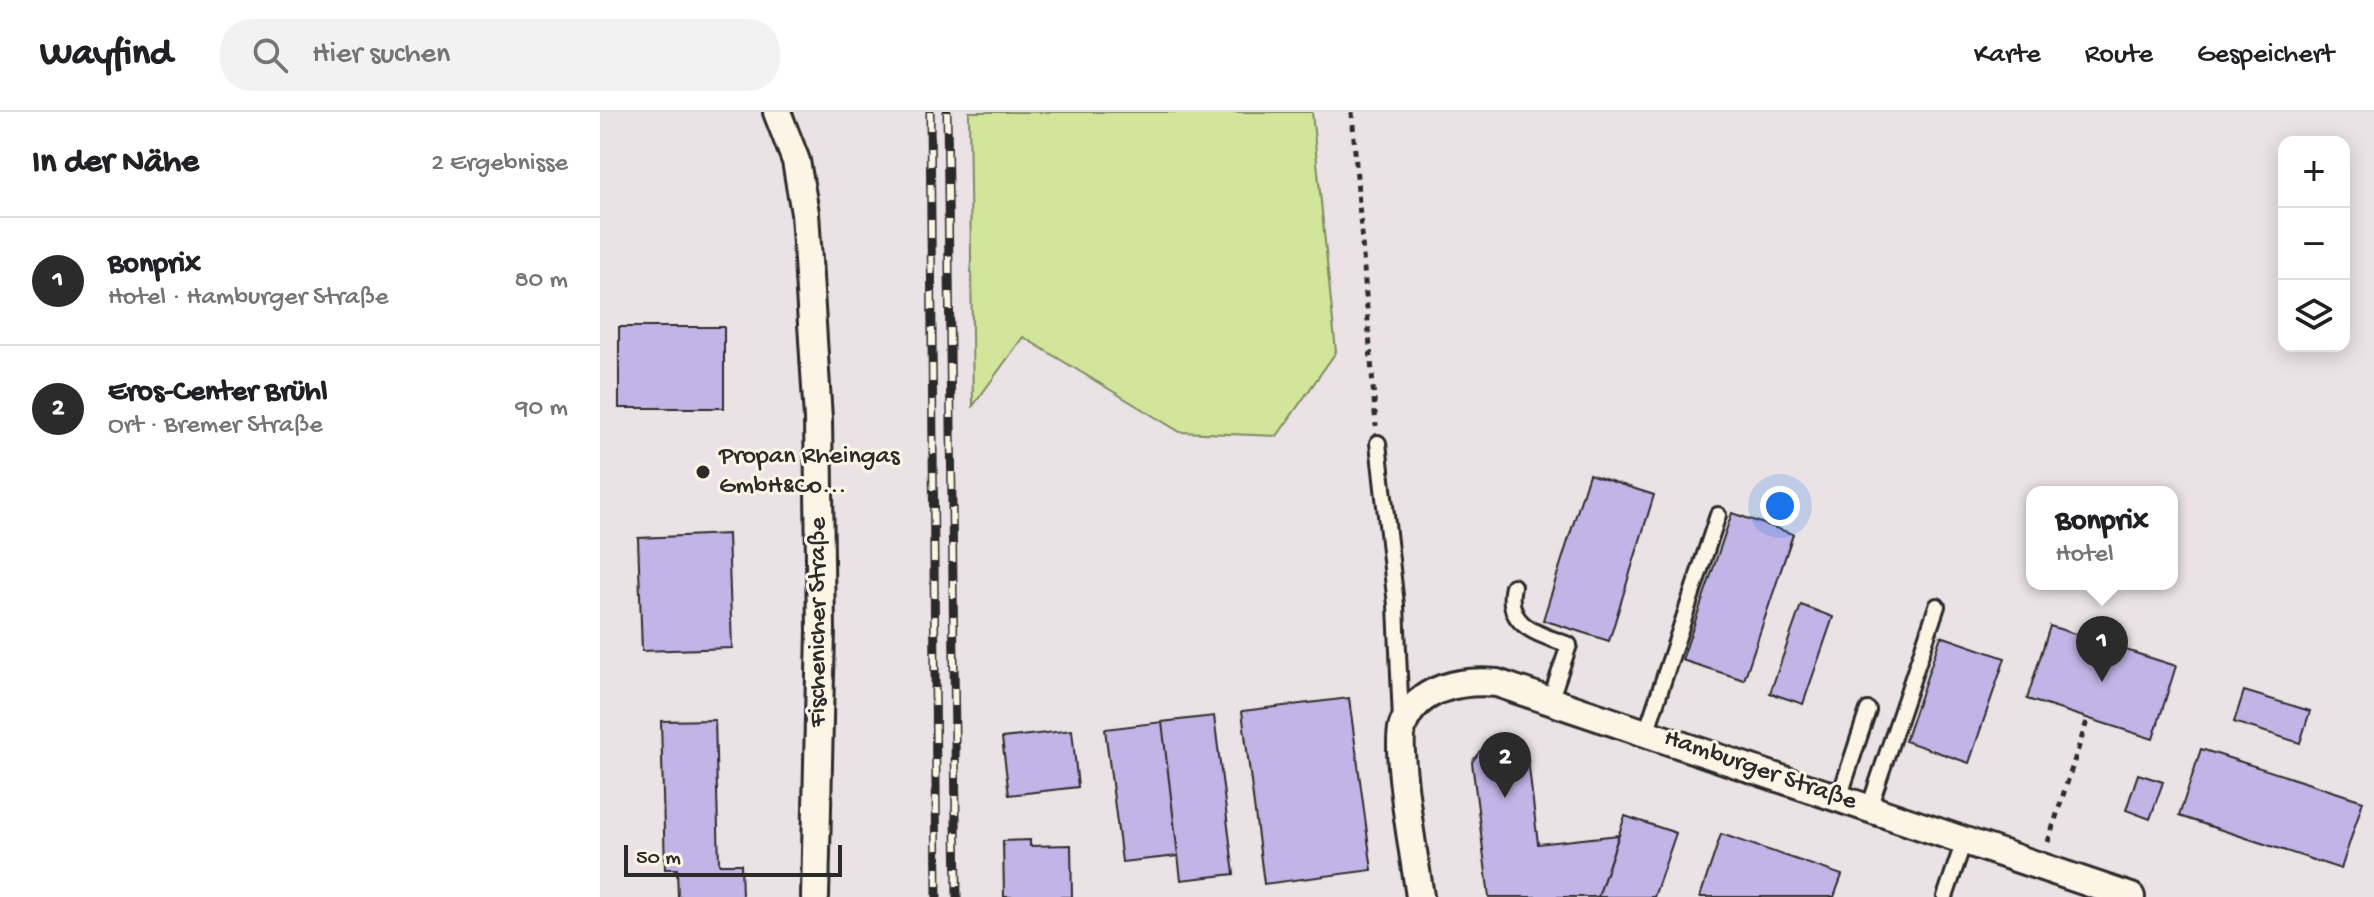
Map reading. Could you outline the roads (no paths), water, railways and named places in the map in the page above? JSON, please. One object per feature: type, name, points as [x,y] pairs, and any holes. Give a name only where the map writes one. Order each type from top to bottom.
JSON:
[{"type":"street","name":"Fischenicher Straße","points":[[777,112],[796,161],[805,213],[818,419],[821,630],[815,897]]},
{"type":"street","name":"Hamburger Straße","points":[[1401,729],[1409,713],[1419,703],[1449,685],[1479,681],[1497,683],[2131,897]]},
{"type":"street","points":[[1401,729],[1420,897]]},
{"type":"lane","points":[[1378,443],[1396,605],[1401,729]]},
{"type":"lane","points":[[1646,733],[1718,515]]},
{"type":"lane","points":[[1513,586],[1510,599],[1512,610],[1520,621],[1532,631],[1569,645],[1550,701]]},
{"type":"lane","points":[[1869,808],[1937,606]]},
{"type":"lane","points":[[1839,798],[1868,710]]},
{"type":"lane","points":[[1945,897],[1964,841]]},
{"type":"railway","points":[[930,112],[937,897]]},
{"type":"railway","points":[[947,112],[957,897]]},
{"type":"place","name":"Propan Rheingas GmbH&Co...","points":[[703,472]]},
{"type":"place","name":"Bonprix","points":[[2102,682]]},
{"type":"place","name":"Eros-Center Brühl","points":[[1505,798]]}]
